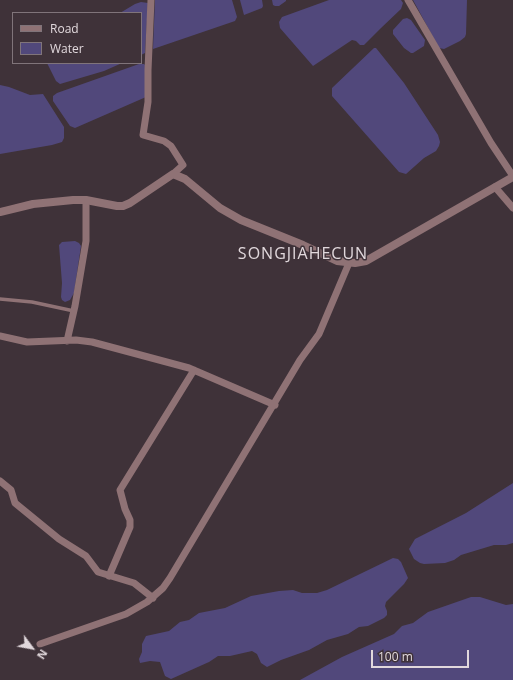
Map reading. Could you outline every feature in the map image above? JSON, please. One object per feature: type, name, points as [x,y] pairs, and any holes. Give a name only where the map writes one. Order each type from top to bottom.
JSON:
[{"type":"street","points":[[0,212],[50,202],[73,200],[86,200],[117,206],[127,205],[173,174],[183,165],[171,146],[164,141],[143,134],[148,102],[151,0]]},
{"type":"street","points":[[173,174],[185,179],[220,208],[241,220],[303,245],[332,259],[349,263],[366,261],[513,177],[491,143],[408,0]]},
{"type":"street","points":[[495,187],[513,208]]},
{"type":"street","points":[[67,341],[74,311],[86,241],[86,200]]},
{"type":"street","points":[[40,644],[126,614],[153,598],[170,578],[275,405],[300,360],[319,334],[349,263]]},
{"type":"street","points":[[0,336],[27,342],[92,342],[194,370],[275,405]]},
{"type":"street","points":[[109,576],[130,527],[130,520],[125,509],[120,490],[194,370]]},
{"type":"street","points":[[0,481],[11,490],[15,503],[59,539],[86,556],[98,572],[134,582],[153,598]]},
{"type":"lane","points":[[0,299],[32,302],[74,311]]},
{"type":"water","points":[[155,0],[232,0],[237,17],[235,21],[153,49]]},
{"type":"water","points":[[240,0],[262,0],[263,6],[262,8],[244,15]]},
{"type":"water","points":[[272,0],[286,1],[279,6],[275,6],[273,5]]},
{"type":"water","points":[[329,0],[401,0],[403,3],[401,9],[364,45],[360,45],[356,41],[352,40],[313,66],[280,28],[279,22],[282,17]]},
{"type":"water","points":[[413,0],[467,0],[465,37],[444,49],[439,48]]},
{"type":"water","points":[[141,2],[148,3],[145,53],[142,54],[142,12],[122,12]]},
{"type":"water","points":[[407,18],[411,20],[425,40],[424,46],[413,53],[404,48],[393,34],[393,30],[403,19]]},
{"type":"water","points":[[374,48],[376,48],[404,83],[438,135],[440,142],[436,151],[424,158],[406,174],[399,172],[332,96],[332,88]]},
{"type":"water","points":[[48,64],[120,64],[104,71],[60,84],[56,81]]},
{"type":"water","points":[[139,64],[144,64],[146,66],[146,97],[75,128],[70,126],[53,101],[53,96],[57,93]]},
{"type":"water","points":[[0,85],[30,95],[43,94],[64,127],[64,138],[62,142],[0,154]]},
{"type":"water","points":[[75,241],[81,246],[74,293],[70,300],[65,302],[61,297],[62,283],[59,245],[62,242]]},
{"type":"water","points":[[513,483],[513,543],[506,545],[494,545],[461,555],[454,560],[445,563],[424,564],[414,559],[409,549],[415,539],[466,513]]},
{"type":"water","points":[[393,558],[398,559],[401,562],[408,578],[386,602],[385,606],[387,615],[368,626],[359,627],[348,634],[327,640],[309,650],[281,660],[267,667],[261,663],[257,654],[252,651],[230,656],[218,656],[209,662],[171,679],[165,676],[160,662],[150,661],[140,663],[139,659],[142,652],[142,644],[146,636],[169,631],[180,622],[189,620],[199,613],[225,608],[251,596],[279,591],[293,590],[302,593],[317,593],[327,590]]},
{"type":"water","points":[[471,597],[480,597],[506,605],[513,604],[513,680],[300,680],[342,657],[394,634],[402,626],[413,623],[428,612]]},
{"type":"district","name":"SONGJIAHECUN","points":[[303,254]]}]
